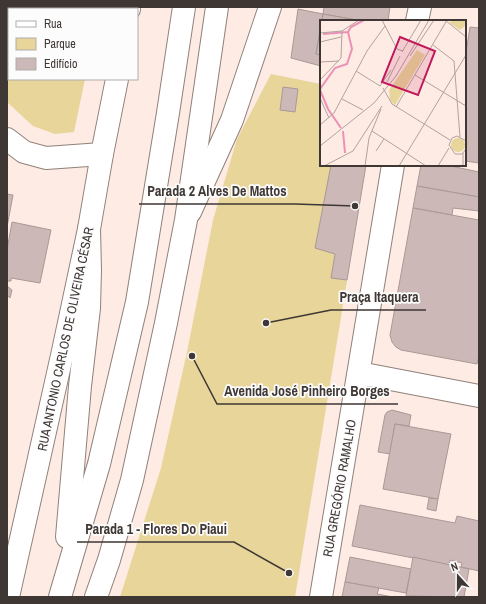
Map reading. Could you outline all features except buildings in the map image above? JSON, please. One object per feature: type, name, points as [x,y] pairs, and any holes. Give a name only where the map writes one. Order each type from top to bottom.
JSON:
[{"type":"main road","points":[[61,593],[99,464],[137,302],[184,7]]},
{"type":"main road","points":[[96,597],[109,560],[132,480],[166,323],[186,220],[217,7]]},
{"type":"main road","points":[[186,220],[232,120],[270,7]]},
{"type":"main road","points":[[417,20],[420,7]]},
{"type":"main road","name":"RUA ANTONIO CARLOS DE OLIVEIRA CÉSAR","points":[[8,597],[89,229],[117,80]]},
{"type":"main road","points":[[7,139],[24,152],[46,158],[102,154]]},
{"type":"main road","name":"RUA GREGÓRIO RAMALHO","points":[[321,597],[393,166]]},
{"type":"main road","points":[[61,593],[80,386],[89,308],[89,229]]},
{"type":"main road","points":[[359,373],[479,396]]},
{"type":"main road","points":[[109,560],[109,597]]},
{"type":"green space","points":[[7,61],[8,80],[85,80],[74,132],[55,134],[33,126],[7,102]]},
{"type":"green space","points":[[271,74],[320,84],[320,166],[366,166],[295,597],[120,597],[161,468],[187,352],[213,220],[237,139]]},
{"type":"place","name":"Parada 2 Alves De Mattos","points":[[355,206]]},
{"type":"place","name":"Praça Itaquera","points":[[266,323]]},
{"type":"place","name":"Avenida José Pinheiro Borges","points":[[192,356]]},
{"type":"place","name":"Parada 1 - Flores Do Piaui","points":[[289,573]]}]
